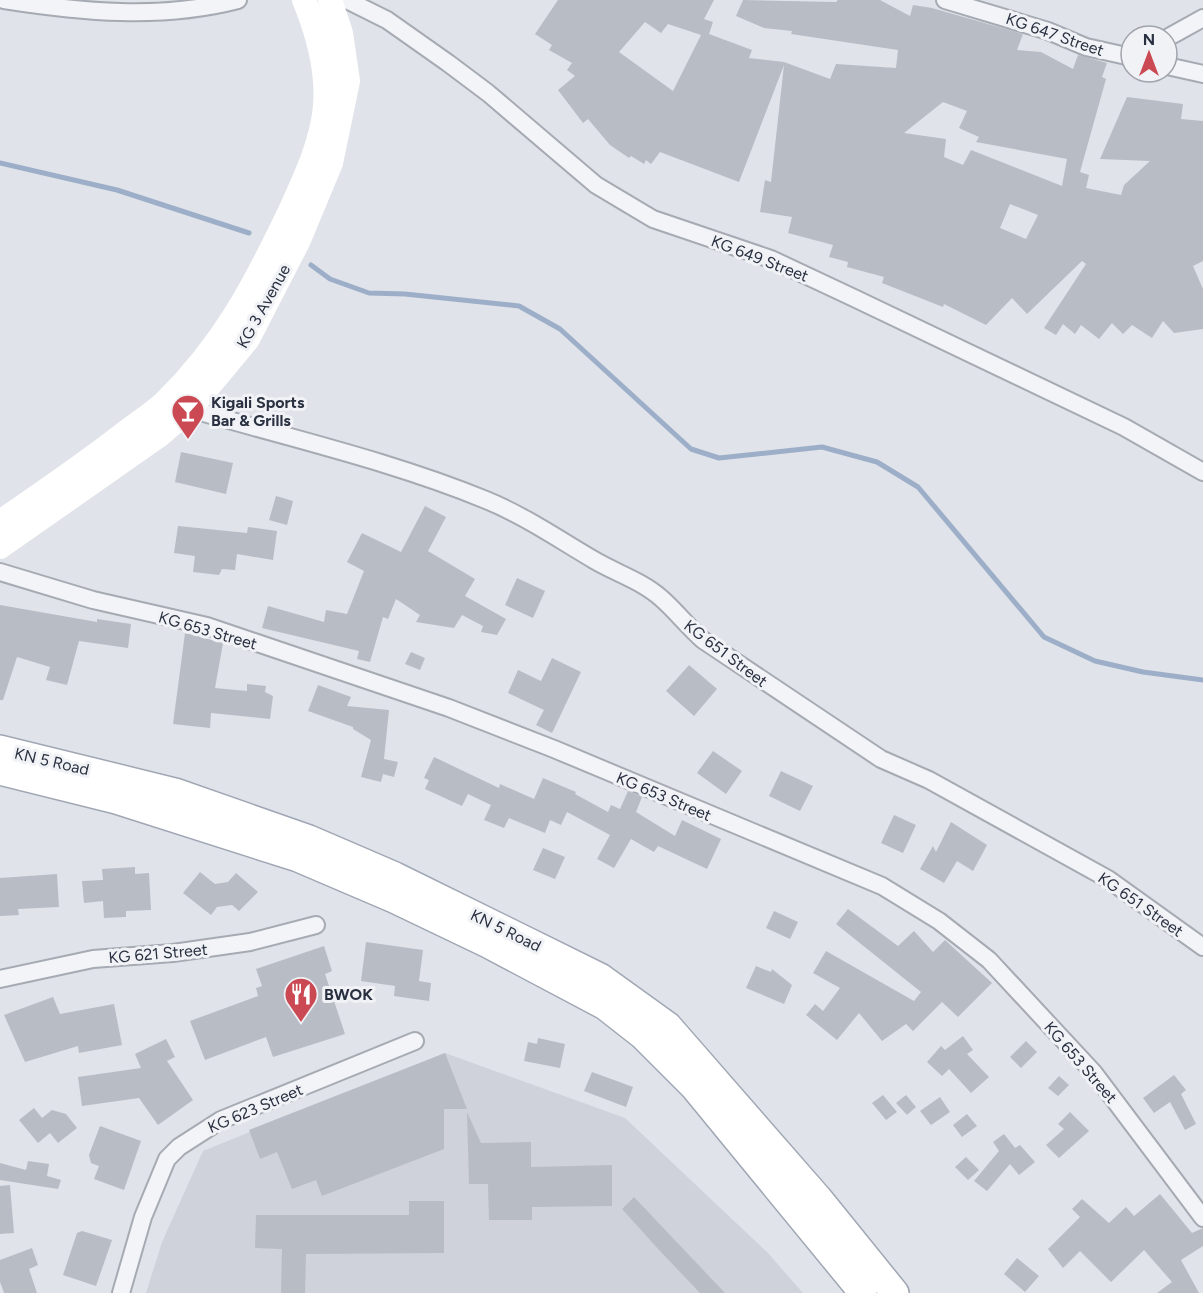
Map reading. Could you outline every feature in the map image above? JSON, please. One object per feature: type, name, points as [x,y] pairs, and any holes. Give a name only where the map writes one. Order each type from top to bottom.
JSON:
[{"type":"main road","name":"KG 3 Avenue","points":[[0,522],[84,465],[163,404],[210,354],[228,329],[255,283],[308,173],[325,108],[324,63],[314,25],[304,0]]},
{"type":"main road","name":"KG 3 Avenue","points":[[0,547],[160,435],[190,409],[248,339],[299,240],[331,163],[348,81],[341,33],[330,0]]},
{"type":"main road","name":"KN 5 Road","points":[[0,749],[175,792],[309,839],[395,876],[600,977],[668,1026],[819,1199],[895,1293]]},
{"type":"main road","name":"KN 5 Road","points":[[0,771],[116,800],[298,858],[394,899],[488,944],[605,1006],[642,1035],[694,1087],[863,1293]]},
{"type":"street","points":[[3,0],[74,10],[140,12],[216,6],[238,0]]},
{"type":"street","name":"KG 649 Street","points":[[347,0],[387,20],[447,63],[488,93],[596,185],[652,219],[771,260],[844,293],[1124,427],[1203,472]]},
{"type":"street","name":"KG 647 Street","points":[[945,0],[1030,25],[1086,47],[1119,54]]},
{"type":"street","points":[[1179,31],[1203,18]]},
{"type":"street","points":[[1179,69],[1203,74]]},
{"type":"street","name":"KG 651 Street","points":[[190,409],[424,478],[486,500],[526,520],[595,561],[644,585],[661,598],[703,640],[881,759],[929,780],[1108,879],[1203,947]]},
{"type":"street","name":"KG 653 Street","points":[[0,572],[93,600],[207,627],[449,708],[554,749],[882,886],[939,921],[989,960],[1094,1073],[1203,1218]]},
{"type":"street","name":"KG 621 Street","points":[[0,979],[93,959],[173,953],[250,942],[316,925]]},
{"type":"street","name":"KG 623 Street","points":[[121,1293],[143,1217],[167,1159],[179,1147],[221,1120],[415,1041]]},
{"type":"shaded area","points":[[445,1053],[625,1118],[767,1252],[803,1293],[146,1293],[162,1242],[203,1151]]},
{"type":"building","points":[[558,0],[714,0],[704,19],[713,22],[709,34],[752,50],[749,58],[784,62],[830,79],[836,64],[896,68],[898,50],[764,28],[736,16],[743,0],[836,2],[838,0],[880,0],[910,16],[913,5],[932,8],[1023,34],[1017,50],[1041,52],[1073,69],[1078,55],[1107,63],[1102,77],[1106,79],[1080,172],[1089,175],[1086,188],[1121,195],[1124,185],[1150,161],[1100,159],[1127,97],[1183,104],[1181,119],[1203,121],[1203,261],[1193,266],[1203,289],[1203,329],[1174,333],[1163,321],[1152,338],[1132,325],[1123,334],[1112,323],[1099,339],[1081,325],[1075,334],[1063,324],[1056,335],[1044,328],[1086,264],[1082,261],[1027,314],[1012,298],[986,325],[944,304],[943,307],[882,283],[884,277],[847,267],[848,262],[829,257],[833,245],[788,233],[792,217],[760,212],[765,180],[771,182],[784,65],[739,182],[660,152],[651,164],[646,160],[644,164],[631,156],[629,158],[610,145],[588,119],[583,123],[558,90],[575,76],[567,70],[572,63],[549,50],[552,45],[535,34]],"holes":[[[645,22],[661,33],[668,24],[701,35],[673,91],[619,52]],[[943,102],[967,111],[959,128],[979,137],[976,142],[1067,159],[1062,186],[971,150],[963,165],[944,157],[946,139],[904,133]],[[1010,204],[1038,215],[1026,239],[1000,228]]]},
{"type":"building","points":[[181,452],[233,463],[226,494],[175,482]]},
{"type":"building","points":[[276,496],[293,501],[287,525],[269,520]]},
{"type":"building","points":[[425,506],[446,517],[428,551],[475,579],[465,596],[506,619],[497,635],[481,632],[483,626],[462,615],[454,628],[416,622],[420,615],[396,599],[388,619],[383,617],[370,662],[357,659],[359,651],[262,628],[268,606],[324,622],[326,610],[347,614],[364,571],[347,562],[362,533],[401,552]]},
{"type":"building","points":[[178,526],[247,533],[248,527],[277,531],[273,560],[237,554],[235,570],[222,569],[219,575],[193,572],[195,556],[174,553]]},
{"type":"building","points":[[517,578],[545,591],[533,618],[505,605]]},
{"type":"building","points":[[0,605],[97,622],[97,619],[131,624],[128,648],[79,641],[67,685],[46,680],[50,667],[17,657],[3,700],[0,700]]},
{"type":"building","points":[[185,633],[223,643],[215,688],[247,691],[247,684],[266,686],[265,692],[273,696],[270,719],[211,713],[210,728],[173,724]]},
{"type":"building","points":[[411,652],[425,658],[420,670],[405,664]]},
{"type":"building","points":[[552,658],[581,672],[552,733],[536,725],[544,710],[508,693],[518,670],[541,681]]},
{"type":"building","points":[[689,665],[717,689],[694,716],[666,691]]},
{"type":"building","points":[[318,685],[351,697],[347,706],[389,710],[384,759],[398,762],[394,777],[383,774],[381,782],[361,777],[371,740],[353,727],[308,711]]},
{"type":"building","points":[[713,751],[742,771],[726,794],[697,773]]},
{"type":"building","points":[[434,757],[499,788],[500,784],[534,799],[543,778],[576,792],[575,794],[608,812],[611,805],[620,809],[628,791],[642,797],[636,812],[675,836],[682,820],[721,839],[707,869],[658,846],[654,852],[631,839],[614,868],[597,859],[610,835],[567,812],[561,825],[550,820],[545,833],[509,818],[504,828],[484,820],[491,805],[468,794],[462,806],[425,789],[429,780],[424,778]]},
{"type":"building","points":[[781,771],[813,786],[800,811],[769,796]]},
{"type":"building","points":[[894,815],[916,825],[903,853],[881,843]]},
{"type":"building","points":[[951,822],[987,845],[973,871],[957,861],[944,883],[920,869],[933,846],[936,852]]},
{"type":"building","points":[[543,848],[565,857],[555,879],[533,870]]},
{"type":"building","points":[[135,867],[135,874],[149,873],[151,910],[126,911],[126,917],[104,918],[103,901],[84,903],[82,881],[103,880],[102,869]]},
{"type":"building","points":[[200,872],[215,884],[228,882],[236,873],[258,892],[239,911],[232,905],[217,907],[211,915],[183,893]]},
{"type":"building","points":[[57,874],[59,907],[18,909],[19,915],[0,916],[0,878]]},
{"type":"building","points":[[848,909],[898,946],[914,931],[933,952],[945,940],[992,983],[958,1017],[942,1002],[913,1031],[906,1024],[882,1041],[859,1013],[837,1040],[806,1015],[815,1004],[823,1011],[840,988],[813,973],[826,951],[914,1001],[921,992],[836,924]]},
{"type":"building","points":[[774,911],[798,922],[790,939],[766,928]]},
{"type":"building","points":[[366,942],[423,950],[419,981],[431,983],[429,1001],[394,996],[395,986],[361,981]]},
{"type":"building","points":[[324,946],[332,971],[325,974],[345,1034],[273,1057],[266,1037],[205,1060],[190,1021],[258,996],[256,988],[262,986],[256,969]]},
{"type":"building","points":[[756,966],[771,972],[772,969],[792,985],[784,1004],[746,988]]},
{"type":"building","points":[[53,997],[60,1014],[114,1004],[122,1045],[79,1053],[78,1046],[25,1062],[4,1015]]},
{"type":"building","points":[[963,1036],[973,1050],[967,1054],[989,1077],[971,1093],[949,1069],[942,1076],[927,1062],[941,1046],[945,1050]]},
{"type":"building","points":[[538,1038],[565,1044],[560,1068],[524,1061],[528,1042],[537,1044]]},
{"type":"building","points":[[166,1039],[175,1057],[167,1061],[193,1100],[158,1125],[139,1098],[82,1106],[78,1077],[141,1068],[135,1054]]},
{"type":"building","points":[[1026,1041],[1037,1052],[1021,1068],[1010,1057]]},
{"type":"building","points":[[445,1053],[467,1109],[444,1109],[444,1149],[322,1196],[316,1180],[292,1189],[277,1152],[260,1159],[249,1130]]},
{"type":"building","points":[[592,1072],[633,1087],[626,1107],[584,1091]]},
{"type":"building","points":[[1174,1075],[1186,1090],[1181,1094],[1196,1124],[1185,1130],[1170,1102],[1154,1113],[1143,1098]]},
{"type":"building","points":[[1059,1076],[1069,1085],[1058,1096],[1048,1088]]},
{"type":"building","points":[[883,1095],[897,1112],[886,1120],[872,1103]]},
{"type":"building","points":[[906,1095],[916,1107],[907,1115],[896,1103]]},
{"type":"building","points":[[940,1097],[950,1112],[931,1125],[920,1111]]},
{"type":"building","points":[[34,1108],[42,1118],[52,1110],[66,1114],[77,1128],[58,1143],[50,1133],[38,1143],[19,1120]]},
{"type":"building","points":[[467,1112],[481,1143],[531,1142],[531,1167],[612,1165],[612,1206],[532,1207],[532,1220],[489,1220],[488,1184],[469,1184]]},
{"type":"building","points":[[1070,1112],[1089,1131],[1059,1158],[1046,1145],[1064,1129],[1058,1124]]},
{"type":"building","points":[[967,1114],[977,1126],[962,1137],[953,1125]]},
{"type":"building","points":[[100,1126],[141,1141],[124,1190],[94,1179],[99,1166],[91,1163],[89,1155]]},
{"type":"building","points":[[1004,1134],[1015,1148],[1020,1145],[1035,1162],[1019,1175],[1010,1164],[987,1191],[974,1181],[999,1151],[993,1142]]},
{"type":"building","points":[[966,1157],[979,1170],[968,1180],[955,1167]]},
{"type":"building","points":[[28,1161],[49,1164],[47,1176],[61,1180],[58,1189],[0,1180],[0,1163],[26,1170]]},
{"type":"building","points":[[10,1185],[14,1233],[0,1234],[0,1186]]},
{"type":"building","points":[[1160,1194],[1192,1233],[1203,1228],[1203,1246],[1181,1260],[1199,1293],[1157,1293],[1172,1282],[1144,1250],[1111,1282],[1080,1251],[1063,1268],[1048,1249],[1080,1217],[1072,1209],[1082,1199],[1109,1223],[1126,1207],[1134,1216]]},
{"type":"building","points":[[634,1197],[725,1293],[700,1293],[659,1250],[622,1209]]},
{"type":"building","points":[[409,1201],[444,1201],[444,1253],[306,1254],[305,1293],[281,1293],[282,1249],[255,1248],[256,1215],[409,1215]]},
{"type":"building","points":[[82,1231],[112,1240],[96,1286],[63,1275],[77,1233]]},
{"type":"building","points":[[32,1248],[38,1265],[29,1269],[37,1293],[4,1293],[0,1282],[0,1260]]},
{"type":"building","points":[[1017,1258],[1039,1276],[1025,1292],[1004,1274]]},
{"type":"waterway","points":[[0,163],[117,190],[249,233]]},
{"type":"waterway","points":[[311,265],[330,279],[369,293],[405,294],[519,306],[560,329],[691,449],[719,458],[822,447],[877,462],[918,487],[1044,637],[1095,661],[1143,672],[1203,680]]},
{"type":"place","name":"Kigali Sports Bar & Grills","points":[[188,440]]},
{"type":"place","name":"BWOK","points":[[301,1023]]}]
